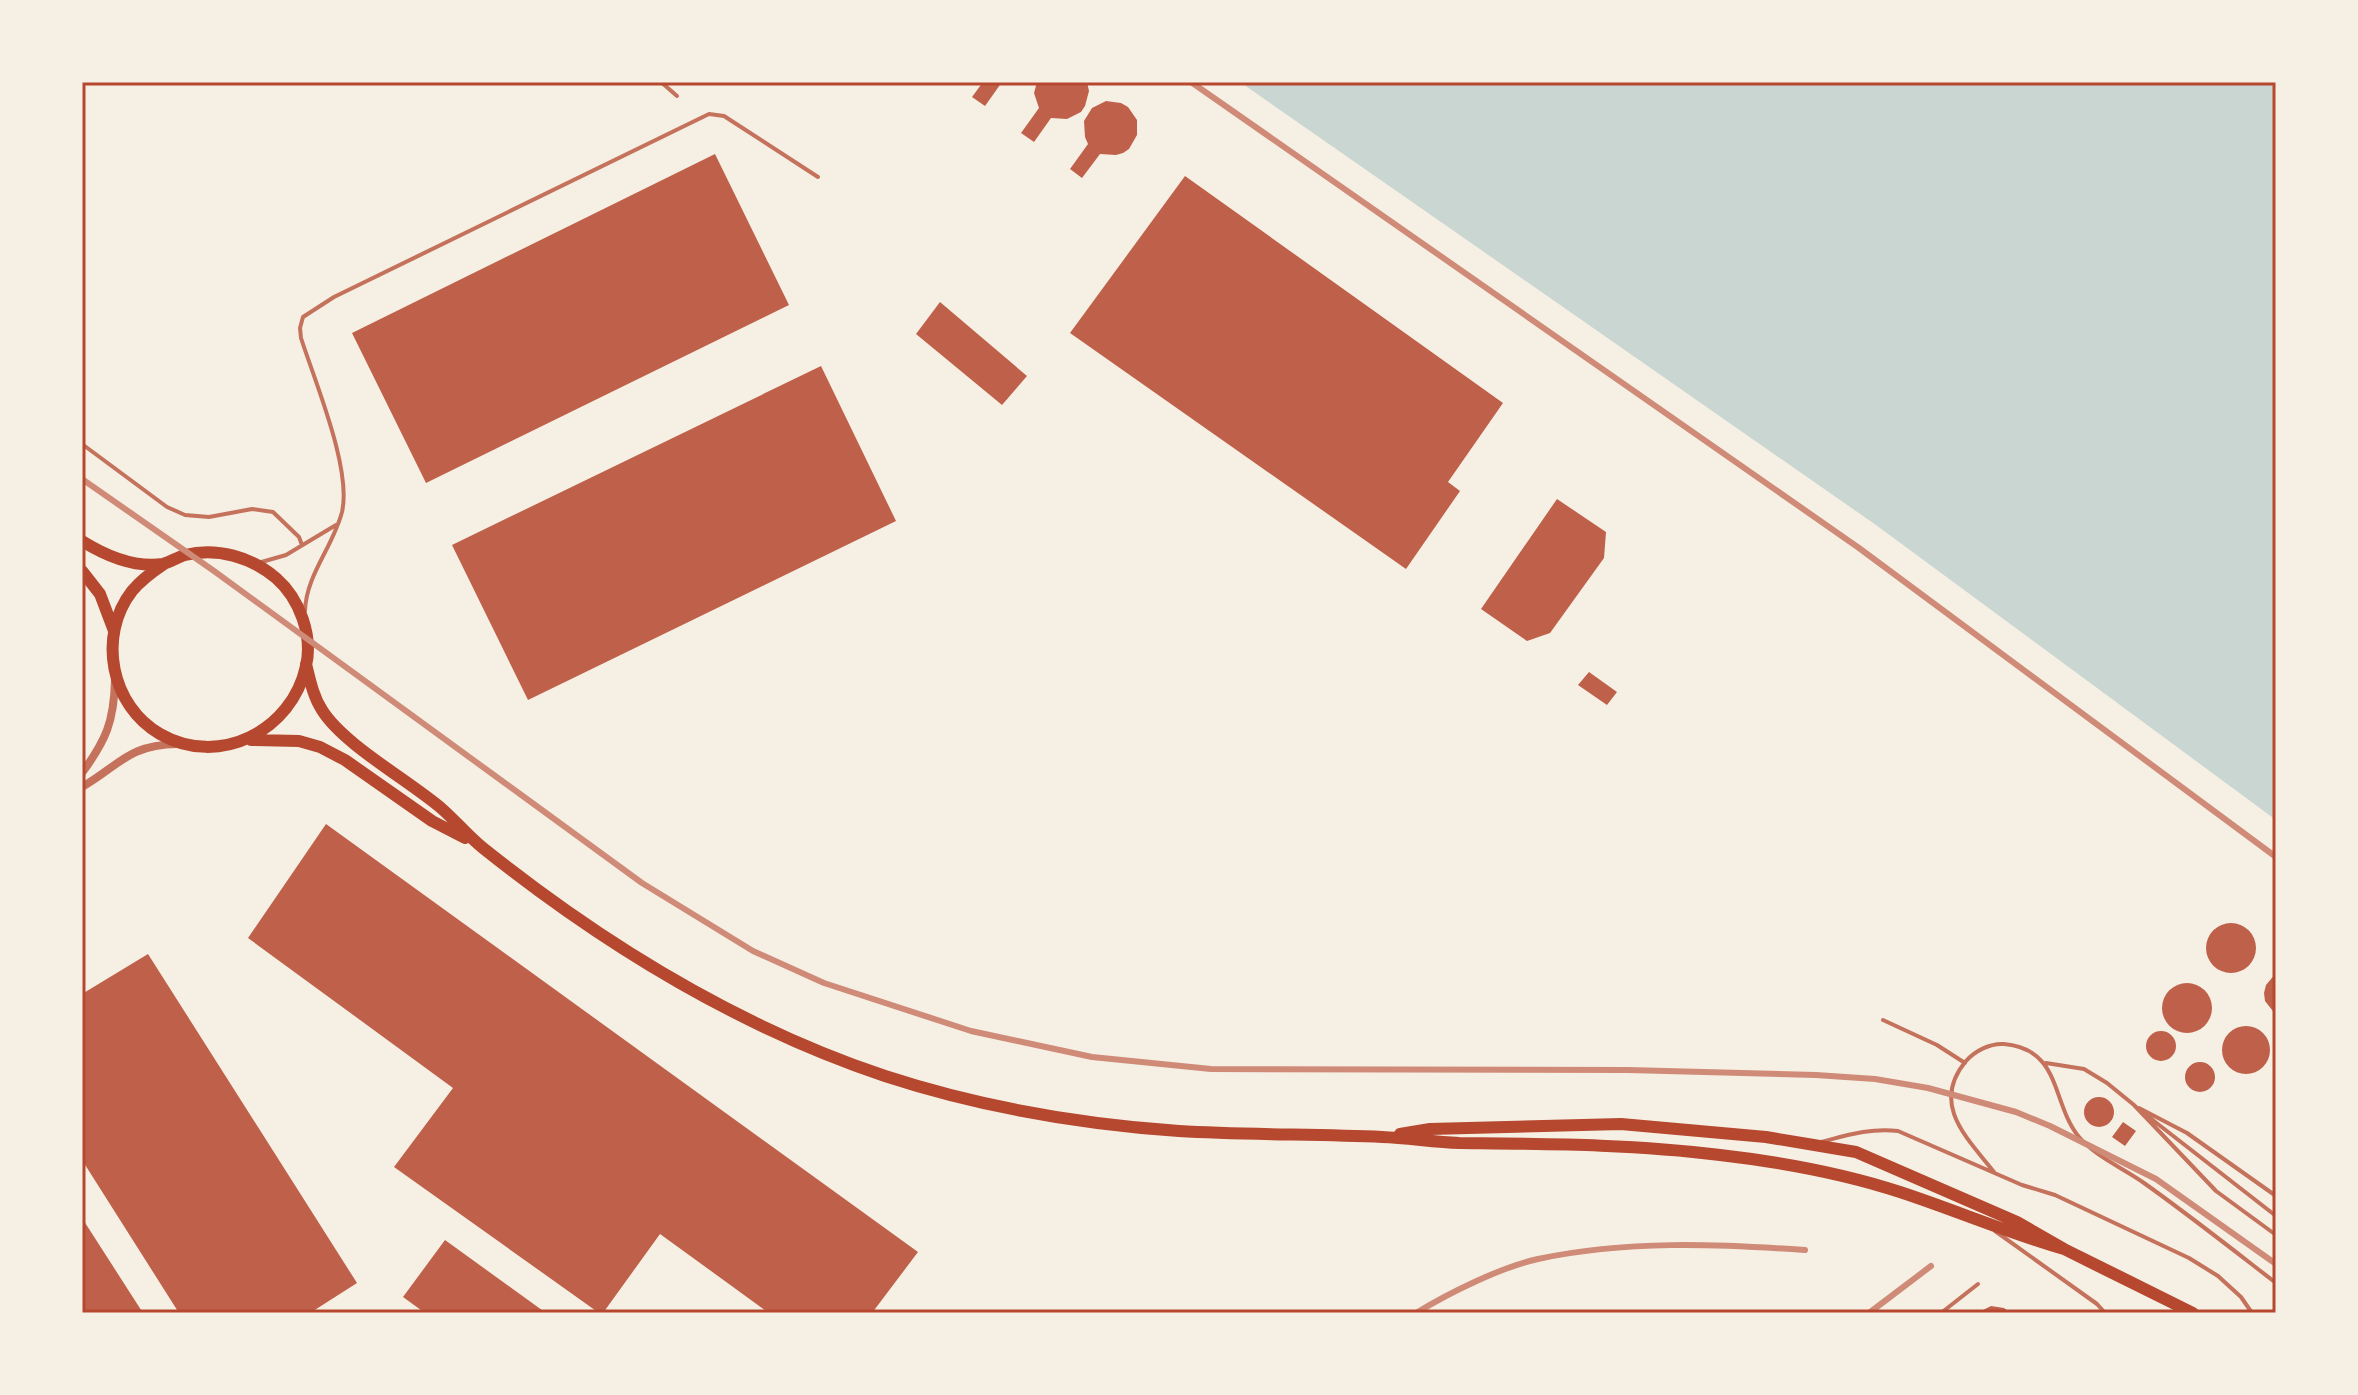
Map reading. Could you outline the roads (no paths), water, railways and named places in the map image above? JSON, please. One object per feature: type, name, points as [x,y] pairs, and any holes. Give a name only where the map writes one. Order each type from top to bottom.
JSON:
[{"type":"main road","points":[[82,541],[117,559],[140,564],[164,564]]},
{"type":"main road","points":[[247,740],[269,727],[287,710],[300,688],[306,664],[305,625],[294,600],[278,579],[256,564],[234,555],[210,552],[186,555],[146,576],[120,610],[114,631],[112,653],[115,675],[125,698],[140,718],[159,734],[182,744],[215,747],[247,740],[299,741],[320,747],[345,760],[432,821],[478,845],[591,927],[687,987],[784,1036],[885,1076],[997,1105],[1121,1126],[1385,1137],[1432,1142],[1607,1146],[1720,1154],[1870,1183],[2064,1249]]},
{"type":"main road","points":[[82,571],[100,594],[114,631]]},
{"type":"main road","points":[[306,664],[318,702],[332,723],[442,809],[478,845]]},
{"type":"main road","points":[[1385,1137],[1430,1129],[1621,1124],[1692,1129],[1856,1152],[2017,1222],[2193,1313]]},
{"type":"street","points":[[82,773],[105,741],[112,722],[115,675]]},
{"type":"street","points":[[82,787],[116,762],[144,747],[182,744]]},
{"type":"lane","points":[[661,82],[677,96]]},
{"type":"lane","points":[[82,94],[82,121]]},
{"type":"lane","points":[[305,625],[305,598],[343,510],[342,471],[301,338],[303,317],[316,307],[709,114],[724,116],[818,177]]},
{"type":"lane","points":[[82,444],[167,507],[185,515],[209,517],[252,509],[273,512],[299,537],[302,545]]},
{"type":"lane","points":[[256,564],[286,555],[338,524]]},
{"type":"lane","points":[[1883,1020],[1927,1039],[1965,1063]]},
{"type":"lane","points":[[1994,1172],[1952,1112],[1952,1084],[1965,1063],[1987,1046],[2001,1044],[2020,1047],[2043,1063],[2058,1089],[2066,1116],[2080,1138],[2187,1214],[2276,1283]]},
{"type":"lane","points":[[2043,1063],[2084,1069],[2276,1216]]},
{"type":"lane","points":[[2134,1105],[2187,1133],[2276,1196]]},
{"type":"lane","points":[[2134,1105],[2216,1191],[2276,1235]]},
{"type":"lane","points":[[1814,1144],[1861,1131],[1898,1131],[2022,1185],[2055,1195],[2189,1258],[2218,1276],[2241,1297],[2252,1313]]},
{"type":"lane","points":[[1983,1223],[2051,1270],[2105,1313]]},
{"type":"lane","points":[[1941,1313],[1978,1284]]},
{"type":"railway","points":[[1191,82],[1859,548],[2276,857]]},
{"type":"railway","points":[[82,479],[214,571],[642,883],[753,951],[824,983],[971,1031],[1092,1057],[1211,1069],[1628,1070],[1816,1075],[1875,1079],[1928,1088],[2016,1112],[2156,1179],[2276,1264]]},
{"type":"railway","points":[[1416,1313],[1492,1274],[1538,1259],[1571,1253],[1672,1245],[1805,1250]]},
{"type":"railway","points":[[1869,1313],[1931,1266]]}]
